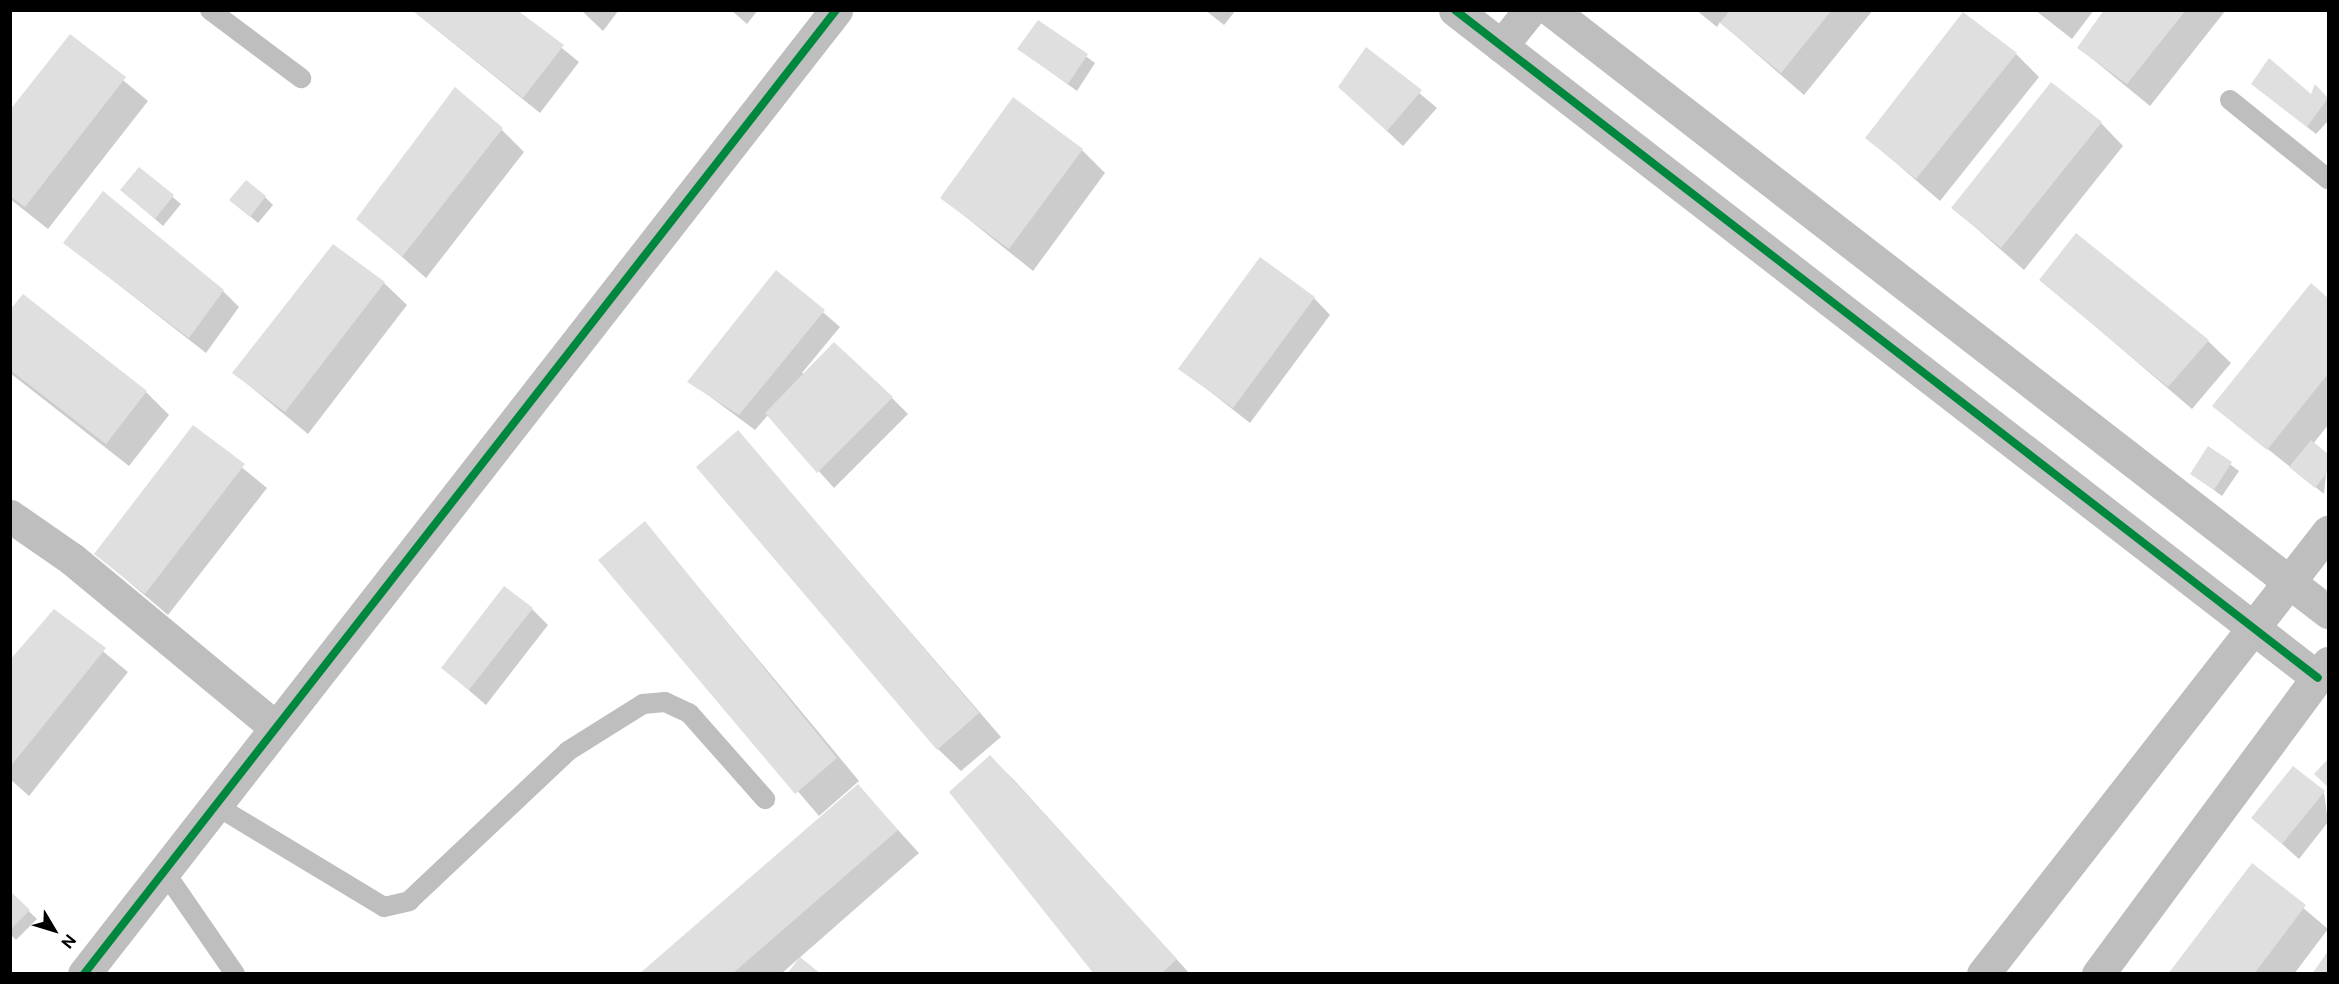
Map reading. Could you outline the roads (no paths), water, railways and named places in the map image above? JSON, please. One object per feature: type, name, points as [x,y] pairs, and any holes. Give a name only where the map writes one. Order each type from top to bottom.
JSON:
[{"type":"street","points":[[84,974],[274,726],[836,10]]},
{"type":"street","points":[[1455,10],[2253,631],[2325,675],[2098,974]]},
{"type":"street","points":[[1501,46],[1530,10]]},
{"type":"street","points":[[1551,10],[2289,585],[2328,612]]},
{"type":"street","points":[[10,516],[72,559],[274,726]]},
{"type":"street","points":[[1983,974],[2289,585],[2328,532]]},
{"type":"lane","points":[[210,10],[301,78]]},
{"type":"lane","points":[[2230,100],[2328,179]]},
{"type":"lane","points":[[215,805],[384,907],[409,901],[568,752],[643,704],[665,702],[689,713],[765,799]]},
{"type":"lane","points":[[164,870],[235,974]]}]
